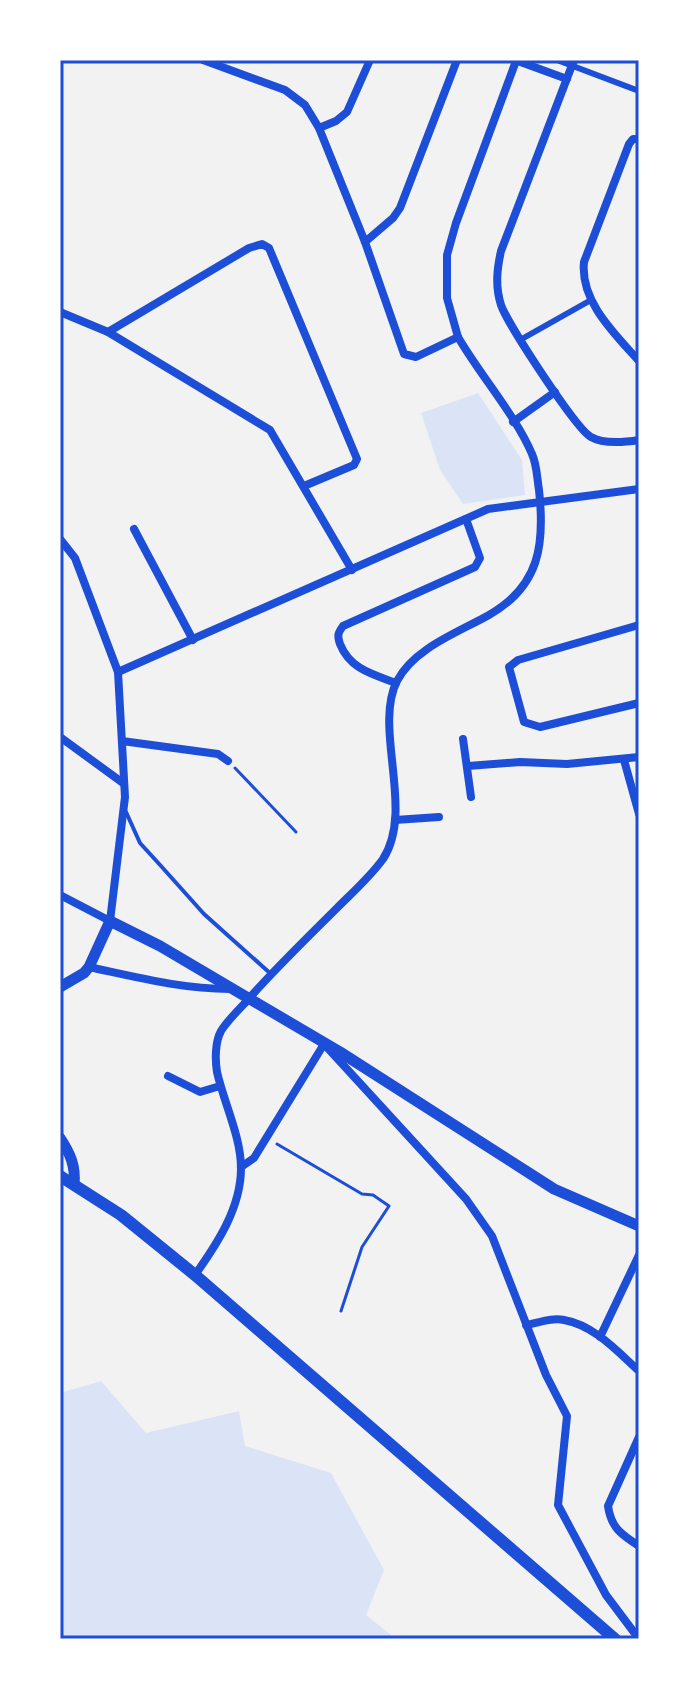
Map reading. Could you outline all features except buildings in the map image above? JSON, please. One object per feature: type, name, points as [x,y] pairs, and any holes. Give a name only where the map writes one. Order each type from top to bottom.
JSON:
[{"type":"main road","points":[[60,987],[89,967],[110,921],[235,989],[340,1052],[554,1189],[639,1226]]},
{"type":"main road","points":[[60,1138],[72,1158],[74,1185]]},
{"type":"main road","points":[[60,1176],[121,1215],[195,1275],[615,1639]]},
{"type":"street","points":[[203,60],[294,95],[305,105],[319,128],[365,242],[404,354],[416,357],[458,337]]},
{"type":"street","points":[[319,128],[347,112],[370,60]]},
{"type":"street","points":[[365,242],[400,208],[457,60]]},
{"type":"street","points":[[195,1275],[229,1219],[241,1167],[216,1062],[220,1033],[271,974],[373,871],[392,843],[395,820],[390,717],[396,683],[414,660],[436,644],[515,597],[534,569],[540,552],[540,502],[535,463],[513,422],[458,337],[447,298],[447,255],[516,60],[567,79]]},
{"type":"street","points":[[557,60],[573,63],[639,91]]},
{"type":"street","points":[[573,63],[498,263],[497,282],[501,304],[520,340],[587,435],[593,439],[638,443]]},
{"type":"street","points":[[639,139],[633,139],[629,144],[584,262],[583,281],[591,300],[639,361]]},
{"type":"street","points":[[108,332],[249,248],[262,244],[269,248],[357,459],[354,465],[304,486]]},
{"type":"street","points":[[520,340],[591,300]]},
{"type":"street","points":[[60,312],[108,332],[270,430],[352,570]]},
{"type":"street","points":[[513,422],[555,392]]},
{"type":"street","points":[[118,672],[495,507],[639,489]]},
{"type":"street","points":[[396,683],[350,662],[338,637],[339,631],[343,626],[475,567],[480,558],[466,519]]},
{"type":"street","points":[[134,529],[193,640]]},
{"type":"street","points":[[60,539],[75,558],[118,672],[123,783],[110,921],[60,895]]},
{"type":"street","points":[[639,625],[518,660],[509,667],[524,722],[530,726],[540,727],[639,703]]},
{"type":"street","points":[[60,737],[123,783]]},
{"type":"street","points":[[463,739],[471,797]]},
{"type":"street","points":[[122,741],[218,754],[228,761]]},
{"type":"street","points":[[468,766],[639,757]]},
{"type":"street","points":[[624,760],[639,814]]},
{"type":"street","points":[[395,820],[439,817]]},
{"type":"street","points":[[89,967],[155,982],[203,989],[235,989]]},
{"type":"street","points":[[241,1167],[254,1158],[324,1044],[480,1216],[492,1236],[526,1325],[567,1416],[558,1505],[606,1595],[639,1639]]},
{"type":"street","points":[[168,1076],[200,1092],[220,1086]]},
{"type":"street","points":[[600,1337],[639,1255]]},
{"type":"street","points":[[526,1325],[562,1319],[600,1337],[639,1371]]},
{"type":"street","points":[[639,1437],[608,1506],[609,1519],[617,1532],[639,1546]]},
{"type":"lane","points":[[123,806],[140,843],[204,914],[271,974]]},
{"type":"path","points":[[228,761],[296,832]]},
{"type":"path","points":[[267,1138],[362,1194],[373,1195],[389,1206],[362,1247],[341,1311]]},
{"type":"shaded area","points":[[478,393],[522,460],[525,495],[463,504],[440,470],[421,413]]},
{"type":"shaded area","points":[[101,1381],[146,1433],[239,1411],[245,1446],[331,1473],[384,1570],[366,1615],[396,1639],[60,1639],[60,1393]]}]
